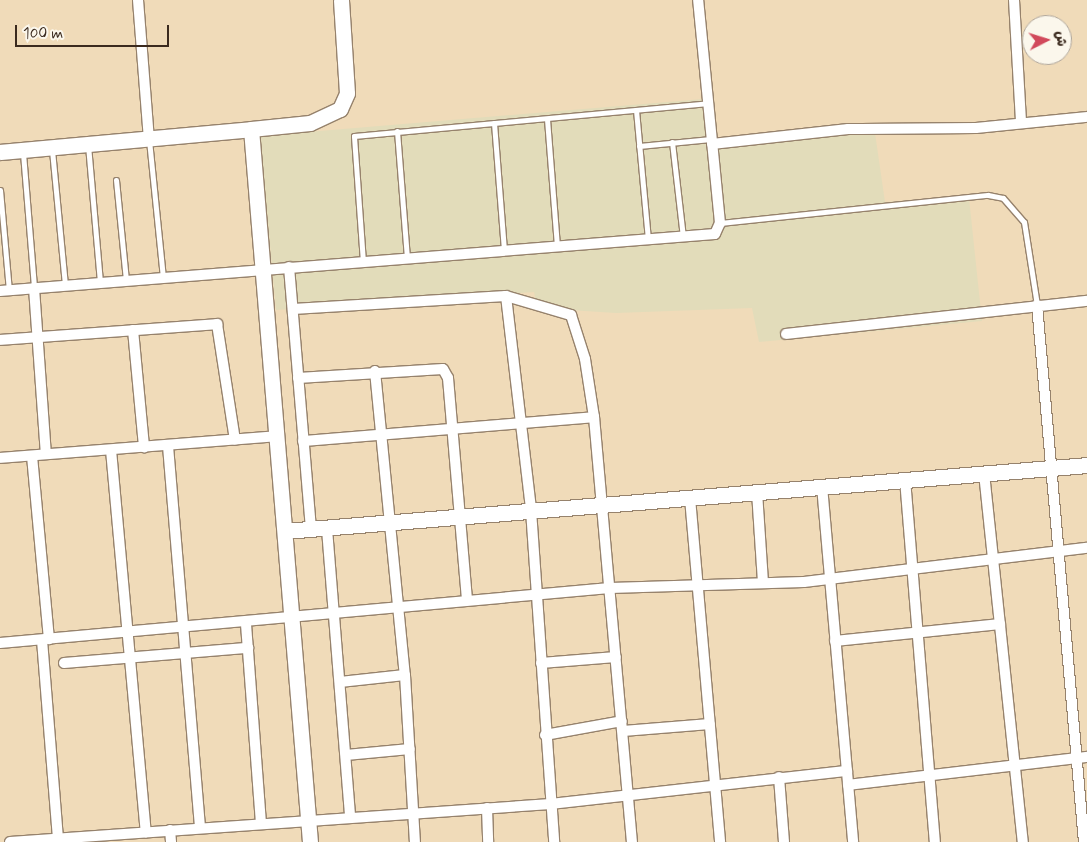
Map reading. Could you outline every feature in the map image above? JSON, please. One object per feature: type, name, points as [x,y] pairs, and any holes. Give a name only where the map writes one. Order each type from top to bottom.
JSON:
[{"type":"street","points":[[138,0],[149,139]]},
{"type":"street","points":[[0,152],[310,123],[340,109],[348,93],[341,0]]},
{"type":"street","points":[[5,290],[263,268],[715,234],[720,223],[698,0]]},
{"type":"street","points":[[1014,0],[1021,123]]},
{"type":"street","points":[[712,142],[848,129],[1021,123],[1087,116]]},
{"type":"street","points":[[251,129],[310,842]]},
{"type":"street","points":[[289,267],[311,530]]},
{"type":"street","points":[[34,288],[46,454]]},
{"type":"street","points":[[293,309],[506,296],[572,315],[585,359],[594,417],[632,842]]},
{"type":"street","points":[[506,296],[518,426],[531,510],[535,594],[554,842]]},
{"type":"street","points":[[786,334],[1087,301]]},
{"type":"street","points":[[1037,305],[1057,551],[1084,842]]},
{"type":"street","points":[[0,340],[213,323],[221,327],[235,440]]},
{"type":"street","points":[[133,330],[144,447]]},
{"type":"street","points":[[298,378],[375,371],[443,369],[452,431],[468,600]]},
{"type":"street","points":[[375,371],[405,676],[415,842]]},
{"type":"street","points":[[304,441],[518,426],[594,417]]},
{"type":"street","points":[[0,458],[277,436]]},
{"type":"street","points":[[168,446],[187,652],[200,828]]},
{"type":"street","points":[[111,450],[130,633],[146,832]]},
{"type":"street","points":[[32,456],[58,839]]},
{"type":"street","points":[[285,532],[1087,465]]},
{"type":"street","points":[[984,473],[1023,842]]},
{"type":"street","points":[[904,479],[934,842]]},
{"type":"street","points":[[822,486],[853,842]]},
{"type":"street","points":[[756,492],[763,583]]},
{"type":"street","points":[[690,498],[720,842]]},
{"type":"street","points":[[327,529],[350,816]]},
{"type":"street","points":[[0,644],[246,624],[292,617],[610,588],[763,583],[1087,548]]},
{"type":"street","points":[[246,624],[261,823]]},
{"type":"street","points":[[835,641],[917,630],[1000,624]]},
{"type":"street","points":[[64,663],[248,648]]},
{"type":"street","points":[[541,663],[616,658]]},
{"type":"street","points":[[340,682],[405,676]]},
{"type":"street","points":[[545,735],[622,726],[710,724]]},
{"type":"street","points":[[346,755],[410,749]]},
{"type":"street","points":[[848,785],[1015,768],[1087,757]]},
{"type":"street","points":[[10,842],[308,818],[551,804],[715,784],[847,771]]},
{"type":"street","points":[[779,778],[784,842]]},
{"type":"street","points":[[486,808],[488,842]]},
{"type":"street","points":[[170,830],[171,842]]},
{"type":"lane","points":[[362,262],[352,140],[358,135],[708,103]]},
{"type":"lane","points":[[636,110],[648,240]]},
{"type":"lane","points":[[547,119],[557,247]]},
{"type":"lane","points":[[494,123],[504,251]]},
{"type":"lane","points":[[397,132],[407,258]]},
{"type":"lane","points":[[149,139],[163,278]]},
{"type":"lane","points":[[640,146],[672,142],[712,142]]},
{"type":"lane","points":[[672,142],[683,237]]},
{"type":"lane","points":[[88,144],[100,283]]},
{"type":"lane","points":[[52,147],[65,286]]},
{"type":"lane","points":[[23,150],[34,288]]},
{"type":"lane","points":[[116,180],[126,280]]},
{"type":"lane","points":[[0,190],[5,290]]},
{"type":"lane","points":[[720,223],[988,195],[1003,198],[1024,222],[1037,305]]},
{"type":"shaded area","points":[[703,99],[708,146],[875,133],[885,202],[969,198],[982,321],[759,342],[752,308],[616,313],[537,308],[534,292],[276,310],[260,136]]}]
